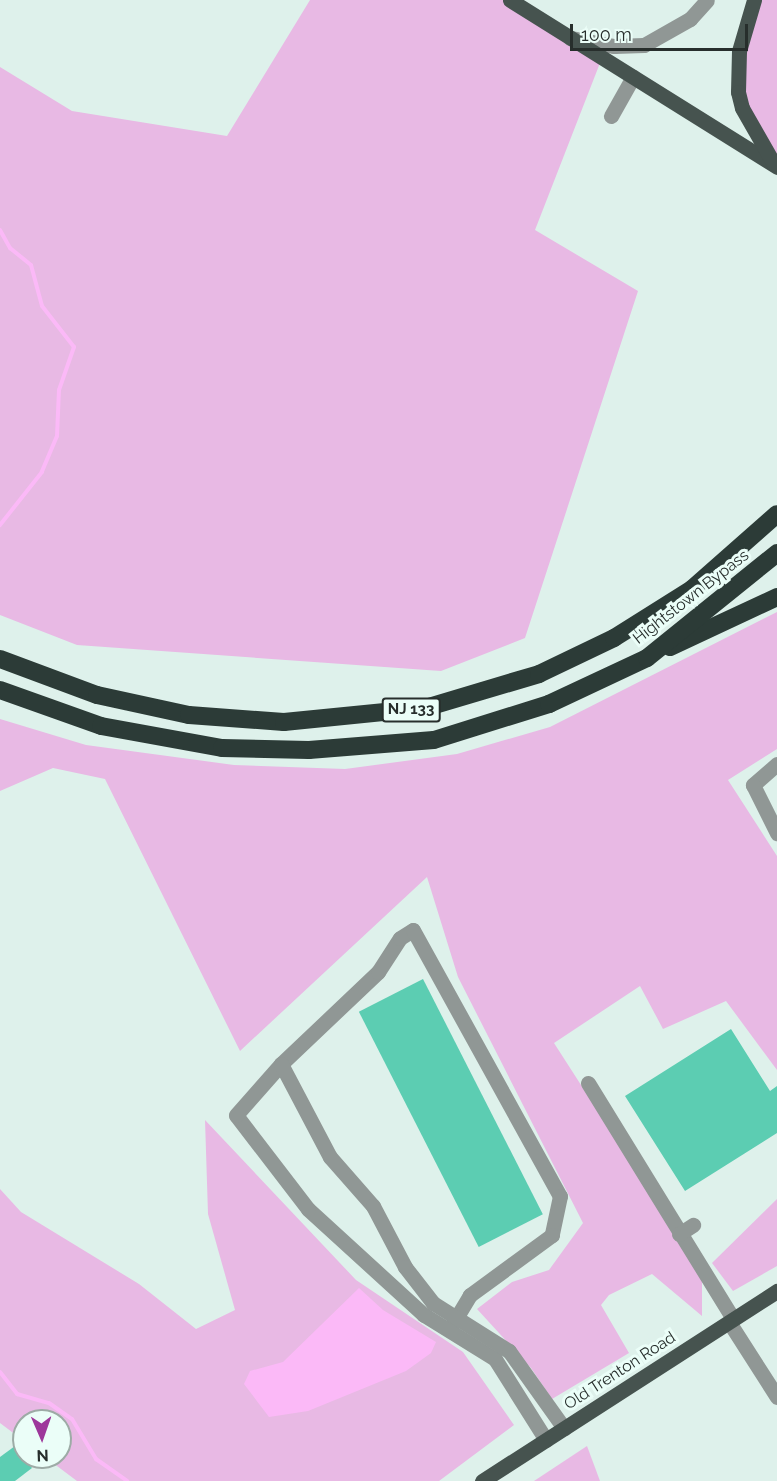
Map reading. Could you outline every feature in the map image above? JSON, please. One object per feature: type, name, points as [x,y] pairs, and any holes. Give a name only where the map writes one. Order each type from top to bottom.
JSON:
[{"type":"highway","name":"Hightstown Bypass","points":[[0,659],[97,695],[189,715],[284,722],[425,708],[539,674],[614,638],[692,589],[777,514]]},
{"type":"highway","name":"Hightstown Bypass","points":[[0,690],[101,726],[173,742],[272,751],[385,747],[445,737],[549,704],[647,658],[777,553]]},
{"type":"highway","points":[[647,658],[777,597]]},
{"type":"main road","points":[[510,0],[776,167]]},
{"type":"main road","points":[[754,0],[739,51],[738,92],[742,108],[776,167]]},
{"type":"main road","name":"Old Trenton Road","points":[[482,1481],[777,1291]]},
{"type":"street","points":[[570,38],[614,46],[644,45],[690,19],[707,0]]},
{"type":"street","points":[[611,116],[633,77]]},
{"type":"street","points":[[777,764],[759,776],[753,785],[777,833]]},
{"type":"street","points":[[453,1324],[470,1295],[552,1235],[560,1196],[413,930],[400,938],[378,972],[281,1064],[236,1115],[308,1209],[424,1315],[453,1324],[509,1351],[564,1428]]},
{"type":"street","points":[[281,1064],[330,1157],[374,1206],[405,1267],[453,1324],[495,1359],[546,1440]]},
{"type":"street","points":[[588,1083],[777,1397]]},
{"type":"street","points":[[679,1234],[693,1225]]},
{"type":"shaded area","points":[[310,0],[520,0],[600,63],[535,230],[638,291],[525,638],[441,671],[77,645],[0,615],[0,67],[72,111],[227,136]]},
{"type":"shaded area","points":[[754,0],[777,0],[777,167],[742,108],[744,27]]},
{"type":"shaded area","points":[[777,612],[777,749],[728,780],[777,856],[777,1070],[726,1001],[663,1029],[640,986],[554,1043],[702,1273],[702,1316],[652,1274],[609,1295],[601,1305],[629,1353],[552,1399],[531,1368],[477,1309],[512,1282],[549,1270],[583,1223],[458,977],[427,877],[240,1051],[105,779],[53,768],[0,791],[0,719],[86,745],[234,765],[345,769],[457,754],[550,727]]},
{"type":"shaded area","points":[[205,1120],[356,1280],[463,1352],[514,1425],[439,1481],[77,1481],[61,1469],[72,1469],[72,1409],[12,1409],[12,1432],[0,1423],[0,1189],[21,1212],[139,1284],[196,1329],[235,1310],[208,1214]]},
{"type":"shaded area","points":[[777,1199],[777,1266],[733,1291],[712,1263]]},
{"type":"shaded area","points":[[359,1288],[383,1310],[436,1342],[431,1353],[406,1371],[308,1411],[269,1417],[244,1384],[250,1371],[283,1362]]},
{"type":"shaded area","points":[[587,1446],[600,1481],[534,1481]]},
{"type":"building","points":[[423,979],[543,1214],[479,1247],[359,1012]]},
{"type":"building","points":[[731,1029],[770,1091],[777,1086],[777,1133],[685,1191],[625,1096]]},
{"type":"building","points":[[12,1448],[12,1469],[31,1469],[15,1481],[0,1481],[0,1457]]},
{"type":"waterway","points":[[0,230],[10,248],[31,265],[42,306],[74,347],[59,390],[57,436],[42,472],[0,525]]},
{"type":"waterway","points":[[0,1372],[17,1394],[49,1403],[72,1419],[96,1459],[127,1481]]}]
